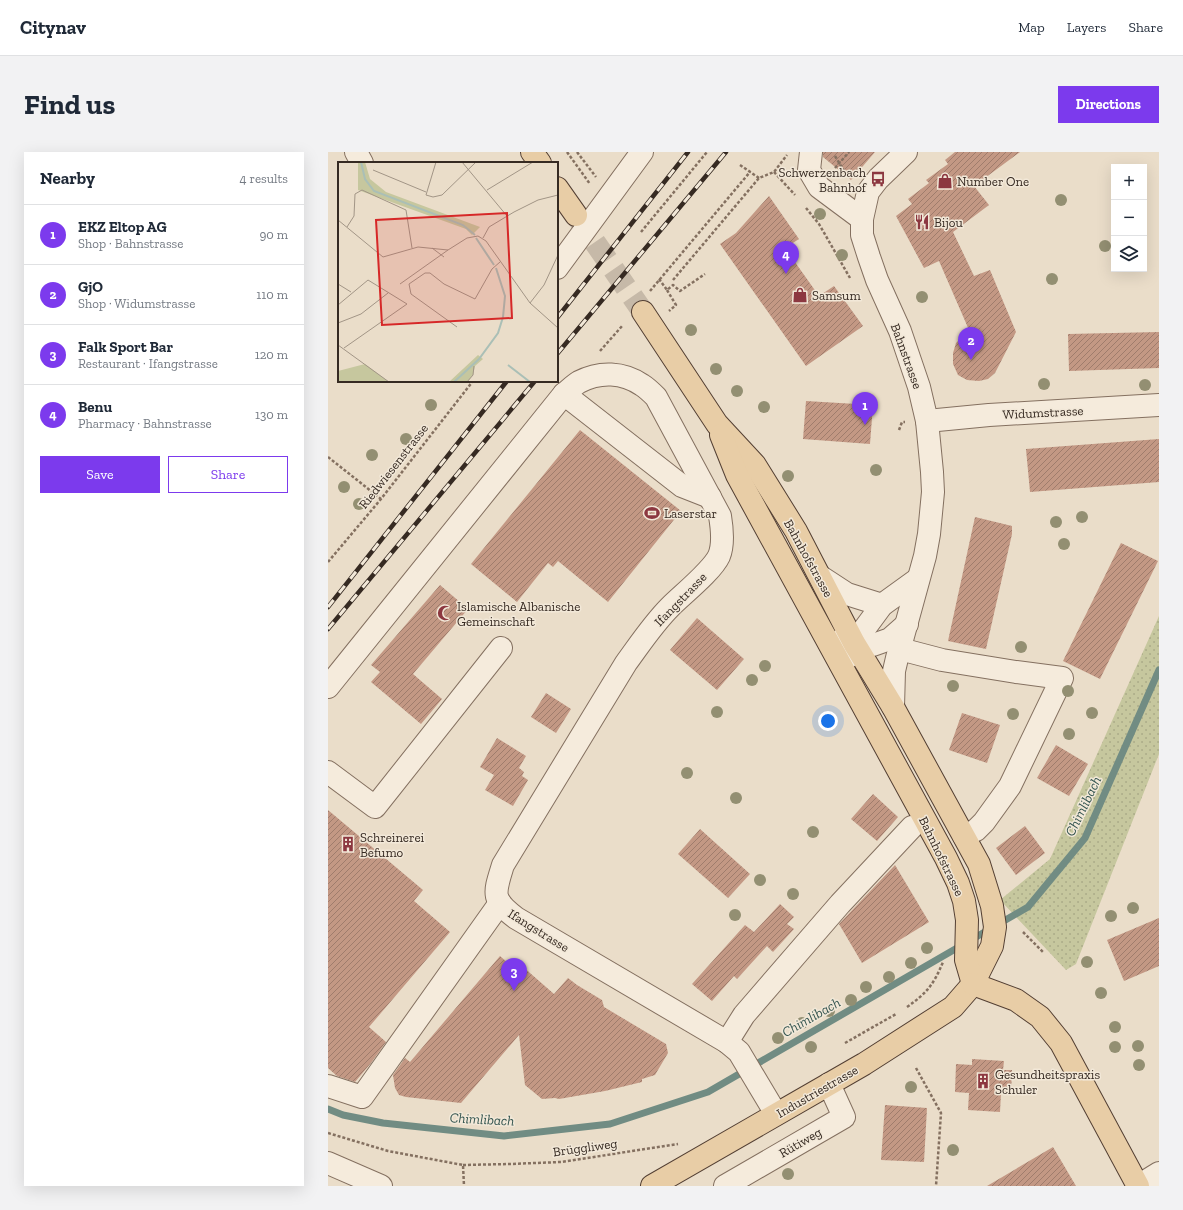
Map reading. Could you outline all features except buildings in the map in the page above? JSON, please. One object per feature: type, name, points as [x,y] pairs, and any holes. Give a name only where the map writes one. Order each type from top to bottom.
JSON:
[{"type":"main road","points":[[532,152],[539,162]]},
{"type":"main road","points":[[558,189],[576,215]]},
{"type":"main road","name":"Bahnhofstrasse","points":[[646,302],[717,424],[737,475],[946,858],[958,883],[964,902],[967,920],[966,960],[973,984]]},
{"type":"main road","name":"Bahnhofstrasse","points":[[717,424],[755,465],[796,531],[854,643],[893,707],[979,864],[992,906],[995,927],[992,946],[973,984]]},
{"type":"main road","points":[[973,984],[1016,1000],[1040,1017],[1061,1043],[1138,1186]]},
{"type":"main road","name":"Industriestrasse","points":[[652,1186],[698,1158],[864,1064],[953,1007],[973,984]]},
{"type":"street","points":[[356,152],[361,162]]},
{"type":"street","points":[[558,266],[602,192],[642,152]]},
{"type":"street","points":[[811,152],[810,170],[819,187],[862,219]]},
{"type":"street","name":"Bahnstrasse","points":[[893,707],[894,671],[925,556],[929,534],[933,492],[927,421],[919,387],[900,331],[877,280],[869,257],[862,235],[862,219],[868,192],[878,179],[906,152]]},
{"type":"street","name":"Ifangstrasse","points":[[328,687],[564,394],[578,382],[594,376],[611,374],[628,377],[644,385],[656,397],[720,516],[723,533],[719,555],[710,568],[659,619],[626,663],[503,865],[497,885],[497,899],[503,908],[516,918],[733,1047],[761,1088],[776,1114]]},
{"type":"street","points":[[564,394],[682,486],[710,497]]},
{"type":"street","name":"Widumstrasse","points":[[927,421],[989,415],[1159,405]]},
{"type":"street","points":[[821,578],[847,594],[882,605]]},
{"type":"street","points":[[844,670],[847,656],[854,643],[882,605],[918,579]]},
{"type":"street","points":[[824,634],[840,640],[873,645],[890,639],[907,624]]},
{"type":"street","points":[[328,772],[375,807],[501,648]]},
{"type":"street","points":[[900,649],[942,660],[1062,678],[1010,786],[984,822],[976,830],[964,836]]},
{"type":"street","points":[[733,1047],[749,1009],[840,904],[912,827]]},
{"type":"street","points":[[328,1086],[362,1097],[500,904]]},
{"type":"street","name":"Rütiweg","points":[[725,1186],[844,1117],[829,1084]]},
{"type":"street","points":[[328,1163],[381,1186]]},
{"type":"street","points":[[1138,1186],[1159,1172]]},
{"type":"path","points":[[567,152],[602,192]]},
{"type":"path","points":[[577,152],[602,192]]},
{"type":"path","points":[[641,232],[707,152]]},
{"type":"path","points":[[673,280],[759,178],[774,172],[790,152]]},
{"type":"path","points":[[832,152],[844,171]]},
{"type":"path","points":[[839,163],[849,152]]},
{"type":"path","points":[[740,165],[759,178]]},
{"type":"path","points":[[646,302],[659,279],[750,172]]},
{"type":"path","points":[[774,172],[797,197]]},
{"type":"path","points":[[804,205],[820,224],[854,284]]},
{"type":"path","points":[[667,290],[673,285],[680,291],[705,274]]},
{"type":"path","points":[[659,279],[676,305],[668,311]]},
{"type":"path","name":"Riedwiesenstrasse","points":[[329,561],[381,499],[472,382]]},
{"type":"path","points":[[328,457],[381,499]]},
{"type":"path","points":[[1023,932],[1044,953]]},
{"type":"path","points":[[906,1008],[929,990],[936,979]]},
{"type":"path","points":[[845,1043],[900,1012]]},
{"type":"path","points":[[916,1068],[941,1113],[936,1186]]},
{"type":"path","name":"Brüggliweg","points":[[328,1132],[388,1151],[464,1165],[561,1162],[689,1142],[698,1158]]},
{"type":"path","points":[[464,1165],[464,1186]]},
{"type":"green space","points":[[1159,616],[1159,754],[1076,964],[1066,970],[1000,900],[1050,859]]},
{"type":"waterway","name":"Chimlibach","points":[[328,1109],[343,1115],[383,1123],[504,1136],[610,1124],[708,1092],[1028,907],[1085,838],[1159,670]]},
{"type":"tunnel","points":[[576,215],[643,312]]},
{"type":"railway","points":[[558,317],[688,152]]},
{"type":"railway","points":[[558,353],[726,152]]},
{"type":"railway","points":[[328,607],[506,382]]},
{"type":"railway","points":[[328,629],[534,382]]},
{"type":"place","name":"Schwerzenbach Bahnhof","points":[[878,179]]},
{"type":"place","name":"Number One","points":[[945,181]]},
{"type":"place","name":"Bijou","points":[[922,222]]},
{"type":"place","name":"Benu","points":[[786,274]]},
{"type":"place","name":"Samsum","points":[[800,295]]},
{"type":"place","name":"GjO","points":[[971,360]]},
{"type":"place","name":"EKZ Eltop AG","points":[[865,425]]},
{"type":"place","name":"Laserstar","points":[[652,513]]},
{"type":"place","name":"Islamische Albanische Gemeinschaft","points":[[445,613]]},
{"type":"place","name":"Schreinerei Befumo","points":[[348,844]]},
{"type":"place","name":"Falk Sport Bar","points":[[514,991]]},
{"type":"place","name":"Gesundheitspraxis Schuler","points":[[983,1081]]}]
